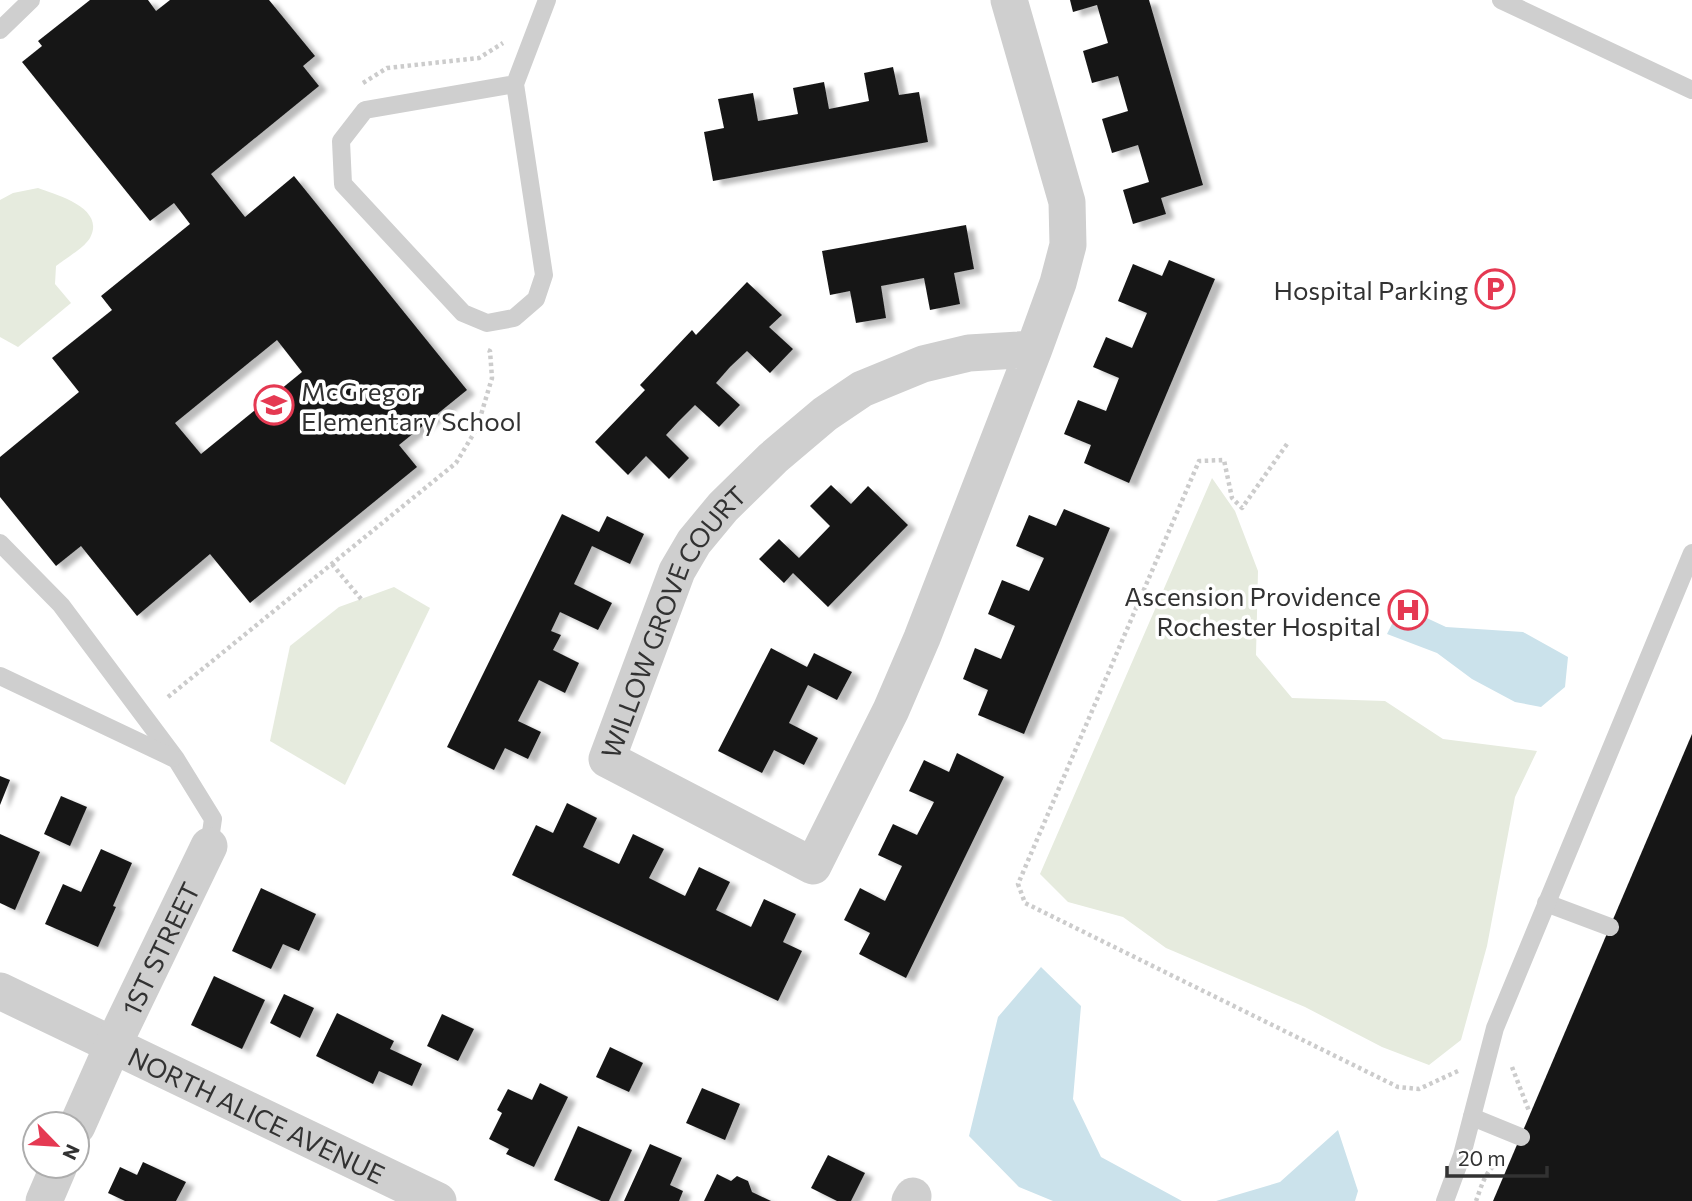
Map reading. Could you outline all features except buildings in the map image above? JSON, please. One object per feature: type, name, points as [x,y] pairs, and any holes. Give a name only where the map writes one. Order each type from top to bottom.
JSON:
[{"type":"street","name":"WILLOW GROVE COURT","points":[[1009,0],[1067,202],[1068,245],[1058,283],[1034,349],[992,461],[891,710],[813,866],[607,759],[677,571],[694,542],[723,507],[772,458],[825,414],[862,389],[923,364],[970,353],[1034,349]]},
{"type":"street","name":"1ST STREET","points":[[84,1110],[209,846]]},
{"type":"street","name":"NORTH ALICE AVENUE","points":[[0,991],[438,1201]]},
{"type":"street","points":[[44,1201],[53,1180]]},
{"type":"lane","points":[[0,30],[31,0]]},
{"type":"lane","points":[[515,84],[365,110],[341,141],[343,184],[463,313],[487,323],[514,318],[536,299],[544,275],[515,84],[547,0]]},
{"type":"lane","points":[[1501,0],[1692,90]]},
{"type":"lane","points":[[0,543],[61,605],[176,760],[213,819],[209,846]]},
{"type":"lane","points":[[1445,1201],[1462,1155],[1495,1028],[1692,553]]},
{"type":"lane","points":[[0,676],[176,760]]},
{"type":"lane","points":[[1546,902],[1610,927]]},
{"type":"lane","points":[[1472,1117],[1521,1137]]},
{"type":"path","points":[[351,90],[387,68],[479,58],[506,41]]},
{"type":"path","points":[[168,696],[456,463],[477,428],[492,378],[490,351],[480,347]]},
{"type":"path","points":[[1287,444],[1242,508],[1232,498],[1224,460],[1199,461],[1018,884],[1025,903],[1398,1087],[1419,1088],[1488,1057]]},
{"type":"path","points":[[332,564],[361,599]]},
{"type":"path","points":[[1510,1060],[1518,1088],[1531,1114]]},
{"type":"path","points":[[1476,1201],[1491,1168],[1498,1162],[1510,1162]]},
{"type":"shaded area","points":[[38,188],[77,204],[86,211],[93,228],[87,242],[56,266],[55,284],[71,303],[18,347],[0,337],[0,200],[13,193]]},
{"type":"shaded area","points":[[1212,478],[1235,511],[1258,571],[1256,655],[1292,698],[1385,701],[1443,739],[1537,751],[1515,797],[1487,946],[1461,1040],[1429,1065],[1382,1047],[1305,1007],[1166,948],[1123,917],[1068,902],[1040,874]]},
{"type":"shaded area","points":[[394,587],[430,608],[345,785],[270,741],[290,646],[339,607]]},
{"type":"water","points":[[1401,606],[1446,627],[1523,632],[1568,657],[1565,687],[1541,707],[1515,702],[1472,679],[1437,653],[1387,634]]},
{"type":"water","points":[[1041,967],[1081,1006],[1073,1099],[1101,1157],[1182,1201],[1053,1201],[1019,1187],[969,1136],[998,1017]]},
{"type":"water","points":[[1338,1130],[1358,1191],[1355,1201],[1216,1201],[1280,1182]]},
{"type":"place","name":"Hospital Parking","points":[[1495,289]]},
{"type":"place","name":"McGregor Elementary School","points":[[274,405]]},
{"type":"place","name":"Ascension Providence Rochester Hospital","points":[[1408,610]]}]
